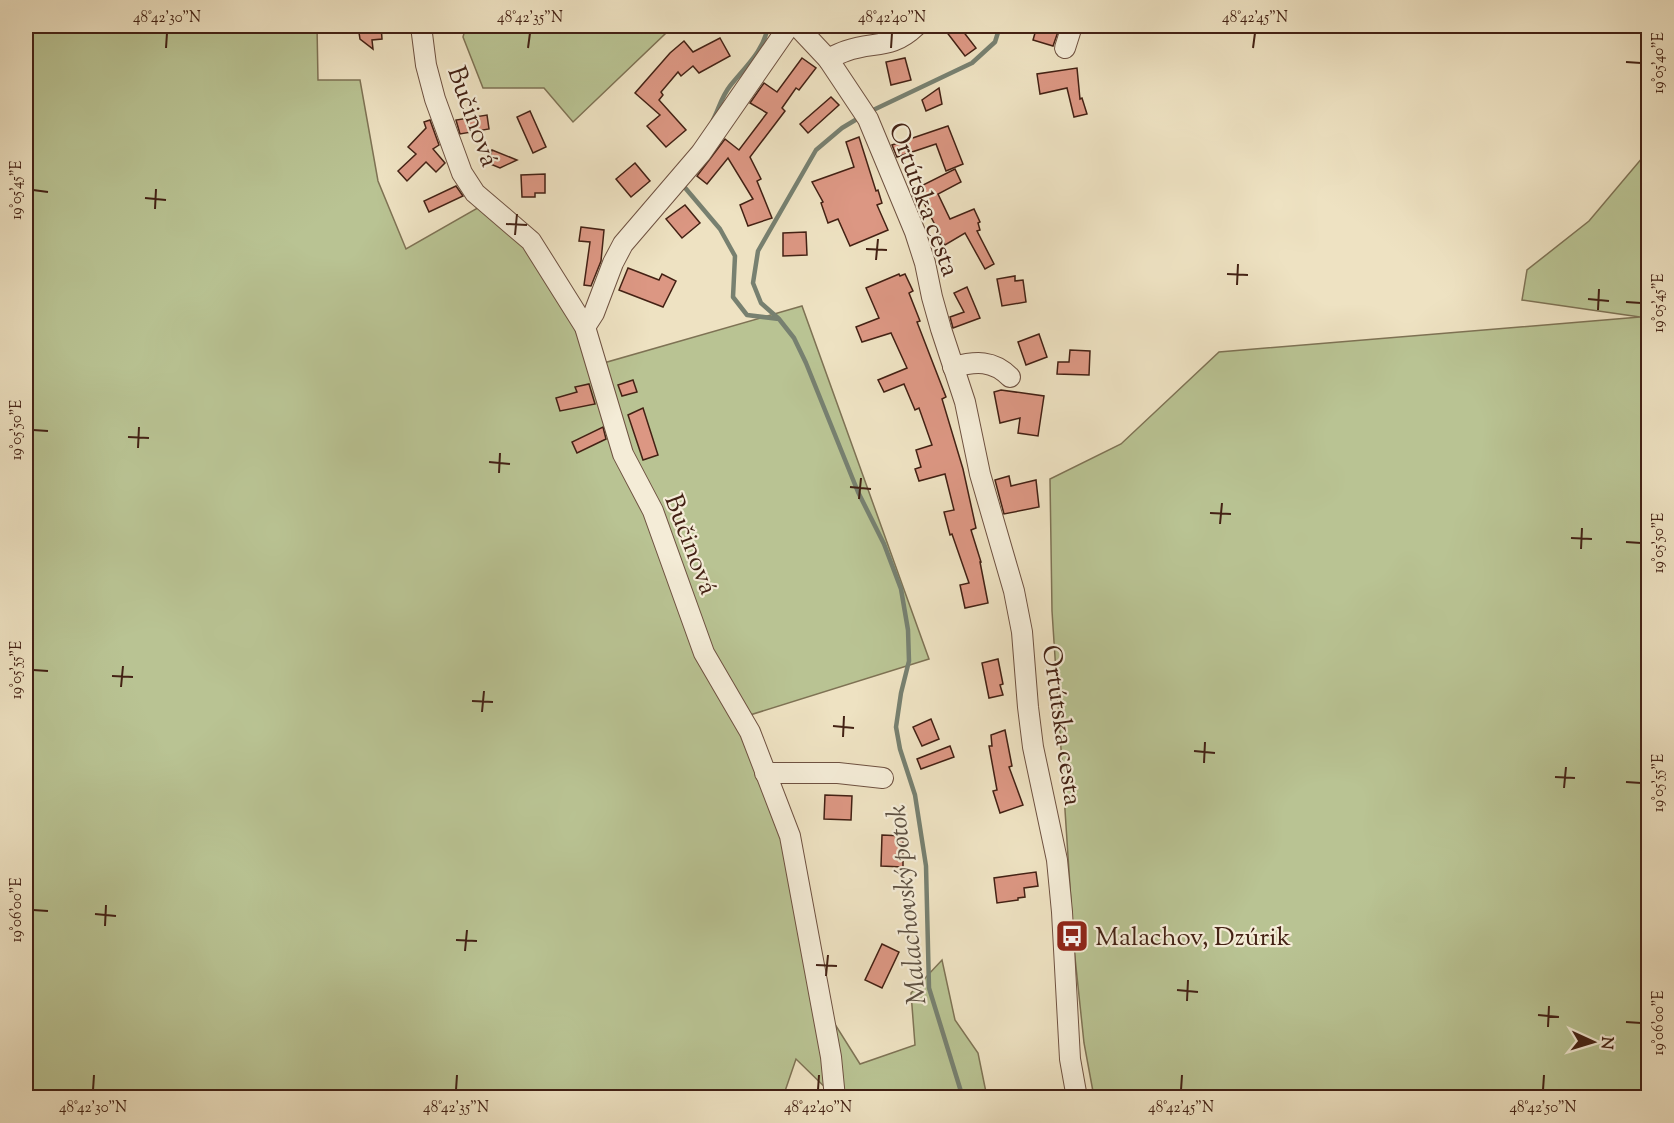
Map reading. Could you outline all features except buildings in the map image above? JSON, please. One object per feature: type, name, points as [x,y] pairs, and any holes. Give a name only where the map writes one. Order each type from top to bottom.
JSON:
[{"type":"street","name":"Bučinová","points":[[421,26],[426,65],[435,99],[462,173],[475,193],[531,241],[585,327],[624,454],[653,511],[704,653],[750,732],[790,836],[831,1057],[835,1098]]},
{"type":"street","points":[[585,327],[594,313],[613,263],[623,244],[714,137],[748,83],[789,26]]},
{"type":"street","name":"Ortútska cesta","points":[[797,26],[828,59],[865,114],[918,241],[932,297],[965,402],[984,492],[1014,591],[1022,632],[1033,747],[1057,860],[1069,1047],[1077,1098]]},
{"type":"street","points":[[828,59],[846,51],[893,42],[916,26]]},
{"type":"street","points":[[1065,48],[1072,26]]},
{"type":"street","points":[[954,367],[981,362],[992,364],[1010,377]]},
{"type":"street","points":[[765,773],[838,773],[883,778]]},
{"type":"green space","points":[[26,26],[317,26],[318,80],[360,80],[378,181],[406,249],[481,206],[506,213],[600,364],[802,306],[929,659],[734,720],[774,791],[809,983],[860,1064],[915,1045],[911,993],[942,960],[955,1020],[978,1053],[987,1097],[835,1097],[796,1059],[783,1097],[26,1097]]},
{"type":"green space","points":[[466,26],[663,26],[666,33],[573,122],[544,88],[483,88],[463,37]]},
{"type":"green space","points":[[1648,151],[1648,1097],[1094,1097],[1084,1043],[1074,948],[1052,611],[1050,479],[1121,444],[1219,352],[1640,317],[1522,300],[1527,270],[1589,221]]},
{"type":"waterway","name":"Malachovský potok","points":[[713,120],[727,90],[758,51],[768,26]]},
{"type":"waterway","points":[[869,112],[972,63],[995,42],[1000,26]]},
{"type":"waterway","points":[[778,318],[761,303],[753,283],[758,251],[816,150],[842,128],[862,116]]},
{"type":"waterway","name":"Malachovský potok","points":[[681,183],[720,229],[735,256],[733,297],[747,315],[779,319],[794,338],[858,492],[884,544],[901,589],[908,630],[909,661],[896,727],[900,749],[915,795],[926,866],[929,988],[963,1098]]},
{"type":"place","name":"Malachov, Dzúrik","points":[[1072,936]]}]
